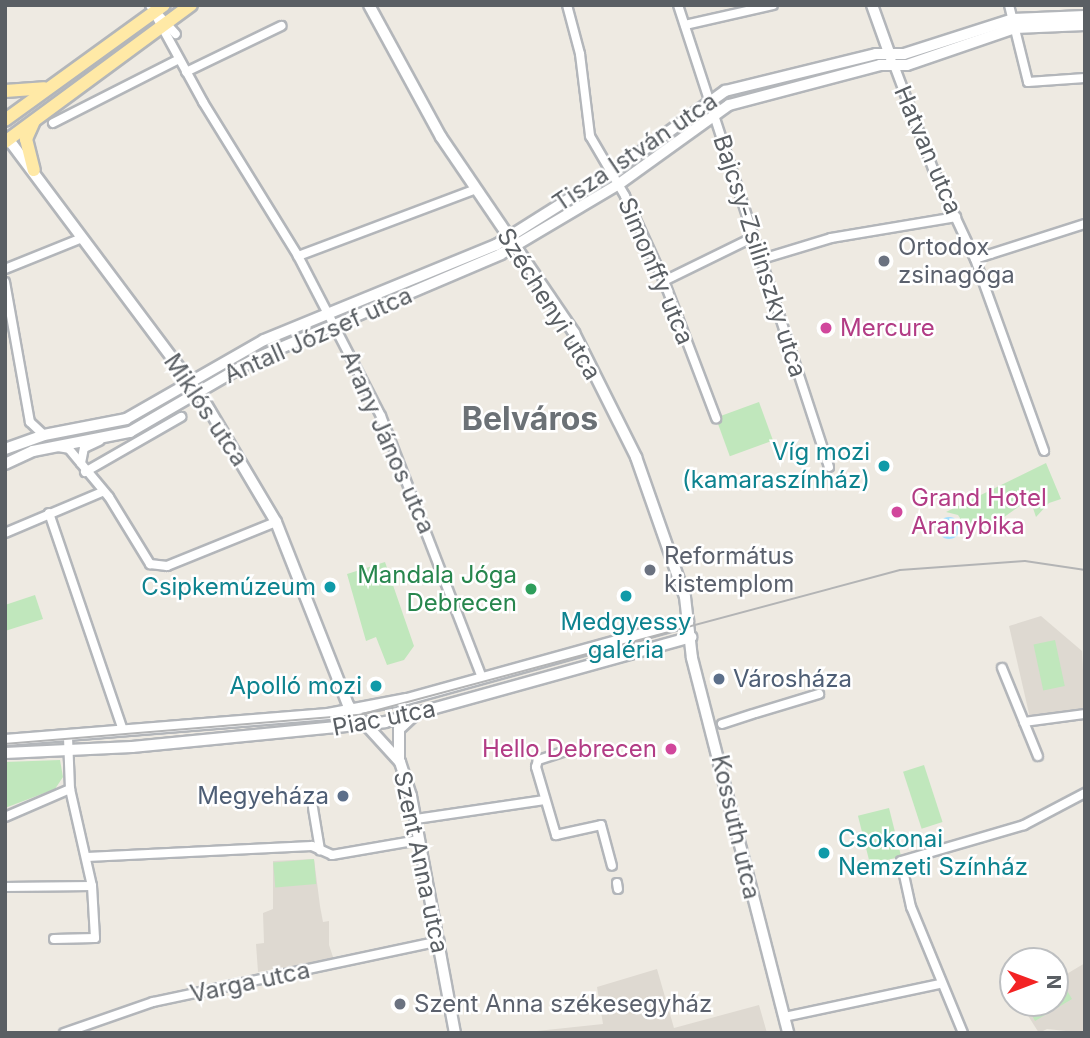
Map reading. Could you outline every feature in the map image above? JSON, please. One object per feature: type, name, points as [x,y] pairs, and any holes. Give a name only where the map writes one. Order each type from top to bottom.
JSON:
[{"type":"main road","points":[[6,139],[191,5]]},
{"type":"main road","points":[[5,120],[58,83],[156,7]]},
{"type":"main road","points":[[5,91],[37,91],[58,83]]},
{"type":"main road","points":[[34,121],[26,139],[34,170]]},
{"type":"street","name":"Széchenyi utca","points":[[369,5],[476,189],[574,333],[636,457],[670,551],[688,621]]},
{"type":"street","name":"Simonffy utca","points":[[567,5],[580,54],[590,136],[619,184],[664,281],[716,418]]},
{"type":"street","name":"Bajcsy-Zsilinszky utca","points":[[678,5],[829,467]]},
{"type":"street","points":[[685,25],[774,5]]},
{"type":"street","name":"Hatvan utca","points":[[872,5],[894,65],[975,259],[1044,451]]},
{"type":"street","points":[[1009,5],[1028,82],[1085,78]]},
{"type":"street","points":[[156,7],[165,24],[176,34]]},
{"type":"street","points":[[1014,24],[1085,16]]},
{"type":"street","name":"Arany János utca","points":[[165,24],[179,60],[298,256],[335,324],[411,488],[482,678]]},
{"type":"street","points":[[1014,24],[1085,25]]},
{"type":"street","name":"Tisza István utca","points":[[511,241],[611,173],[710,99],[750,81],[890,54],[904,54],[1014,24]]},
{"type":"street","name":"Tisza István utca","points":[[511,241],[619,184],[714,113],[754,96],[894,65],[1014,24]]},
{"type":"street","points":[[186,72],[281,26]]},
{"type":"street","points":[[53,123],[179,60]]},
{"type":"street","name":"Miklós utca","points":[[6,139],[34,170],[198,391],[276,522],[347,711]]},
{"type":"street","points":[[298,256],[476,189]]},
{"type":"street","points":[[762,259],[831,238],[956,217]]},
{"type":"street","points":[[975,259],[1085,224]]},
{"type":"street","points":[[664,281],[754,237]]},
{"type":"street","points":[[5,269],[82,238]]},
{"type":"street","name":"Antall József utca","points":[[5,449],[44,435],[126,419],[244,350],[328,312],[511,241]]},
{"type":"street","name":"Antall József utca","points":[[5,464],[53,446],[102,439],[141,427],[255,359],[511,241]]},
{"type":"street","points":[[5,282],[30,422],[44,435]]},
{"type":"street","points":[[83,469],[181,417]]},
{"type":"street","points":[[83,469],[84,448],[102,439]]},
{"type":"street","points":[[53,446],[69,449],[102,492],[150,564],[167,566],[276,522]]},
{"type":"street","points":[[5,533],[102,492]]},
{"type":"street","points":[[49,513],[123,730]]},
{"type":"street","name":"Kossuth utca","points":[[688,621],[692,658],[788,1033]]},
{"type":"street","name":"Piac utca","points":[[5,740],[347,711],[482,678],[688,621]]},
{"type":"street","name":"Piac utca","points":[[5,753],[367,724],[418,714],[691,637]]},
{"type":"street","points":[[1002,668],[1038,756]]},
{"type":"street","points":[[722,724],[819,694]]},
{"type":"street","points":[[329,729],[347,711]]},
{"type":"street","name":"Szent Anna utca","points":[[347,711],[367,724],[400,762],[416,819],[455,1033]]},
{"type":"street","points":[[400,762],[396,741],[399,729],[418,714]]},
{"type":"street","points":[[1024,722],[1085,714]]},
{"type":"street","points":[[54,939],[95,938],[92,886],[70,789],[68,736]]},
{"type":"street","points":[[569,750],[538,760],[536,767],[556,835],[601,825],[612,866]]},
{"type":"street","points":[[5,817],[70,789]]},
{"type":"street","points":[[963,1033],[939,984],[911,907],[901,861],[1024,825],[1085,793]]},
{"type":"street","points":[[416,819],[545,800]]},
{"type":"street","points":[[313,808],[316,848]]},
{"type":"street","points":[[87,857],[316,848],[332,855],[419,840]]},
{"type":"street","points":[[5,887],[92,886]]},
{"type":"street","name":"Varga utca","points":[[64,1033],[153,1002],[439,942]]},
{"type":"street","points":[[783,1017],[939,984]]},
{"type":"shaded area","points":[[1041,616],[1082,651],[1085,708],[1030,718],[1009,626]]},
{"type":"shaded area","points":[[314,859],[323,922],[329,921],[329,945],[334,960],[258,972],[256,944],[264,943],[263,913],[273,909],[273,861]]},
{"type":"shaded area","points":[[1085,963],[1085,1033],[1047,1029],[1039,1033],[1029,1017],[1069,1017],[1069,973]]},
{"type":"shaded area","points":[[657,969],[674,1028],[759,1005],[767,1033],[518,1033],[603,1024],[597,987]]},
{"type":"green space","points":[[759,402],[773,441],[730,456],[716,418]]},
{"type":"green space","points":[[1046,463],[1061,499],[1049,503],[1036,517],[1033,508],[1021,505],[1000,520],[968,530],[958,515],[946,512]]},
{"type":"green space","points":[[385,562],[414,646],[404,660],[387,665],[376,637],[366,641],[347,574]]},
{"type":"green space","points":[[35,595],[43,619],[5,631],[5,605]]},
{"type":"green space","points":[[1055,640],[1065,686],[1043,691],[1033,645]]},
{"type":"green space","points":[[60,760],[63,777],[55,789],[5,808],[5,762]]},
{"type":"green space","points":[[924,765],[943,822],[922,829],[903,772]]},
{"type":"green space","points":[[889,808],[901,857],[870,864],[858,816]]},
{"type":"green space","points":[[314,859],[316,884],[275,887],[273,863]]},
{"type":"water","points":[[949,517],[959,524],[960,528],[953,538],[949,539],[939,532],[938,528],[945,518]]},
{"type":"tram line","points":[[5,744],[359,715],[900,570],[1025,561],[1085,570]]},
{"type":"place","name":"Ortodox zsinagóga","points":[[884,261]]},
{"type":"place","name":"Mercure","points":[[826,328]]},
{"type":"place","name":"Víg mozi (kamaraszínház)","points":[[884,466]]},
{"type":"place","name":"Grand Hotel Aranybika","points":[[897,512]]},
{"type":"place","name":"Református kistemplom","points":[[650,570]]},
{"type":"place","name":"Csipkemúzeum","points":[[330,587]]},
{"type":"place","name":"Mandala Jóga Debrecen","points":[[531,589]]},
{"type":"place","name":"Medgyessy galéria","points":[[626,596]]},
{"type":"place","name":"Városháza","points":[[719,679]]},
{"type":"place","name":"Apolló mozi","points":[[376,686]]},
{"type":"place","name":"Hello Debrecen","points":[[671,749]]},
{"type":"place","name":"Megyeháza","points":[[343,796]]},
{"type":"place","name":"Csokonai Nemzeti Színház","points":[[824,853]]},
{"type":"place","name":"Szent Anna székesegyház","points":[[400,1004]]},
{"type":"district","name":"Belváros","points":[[530,419]]}]
